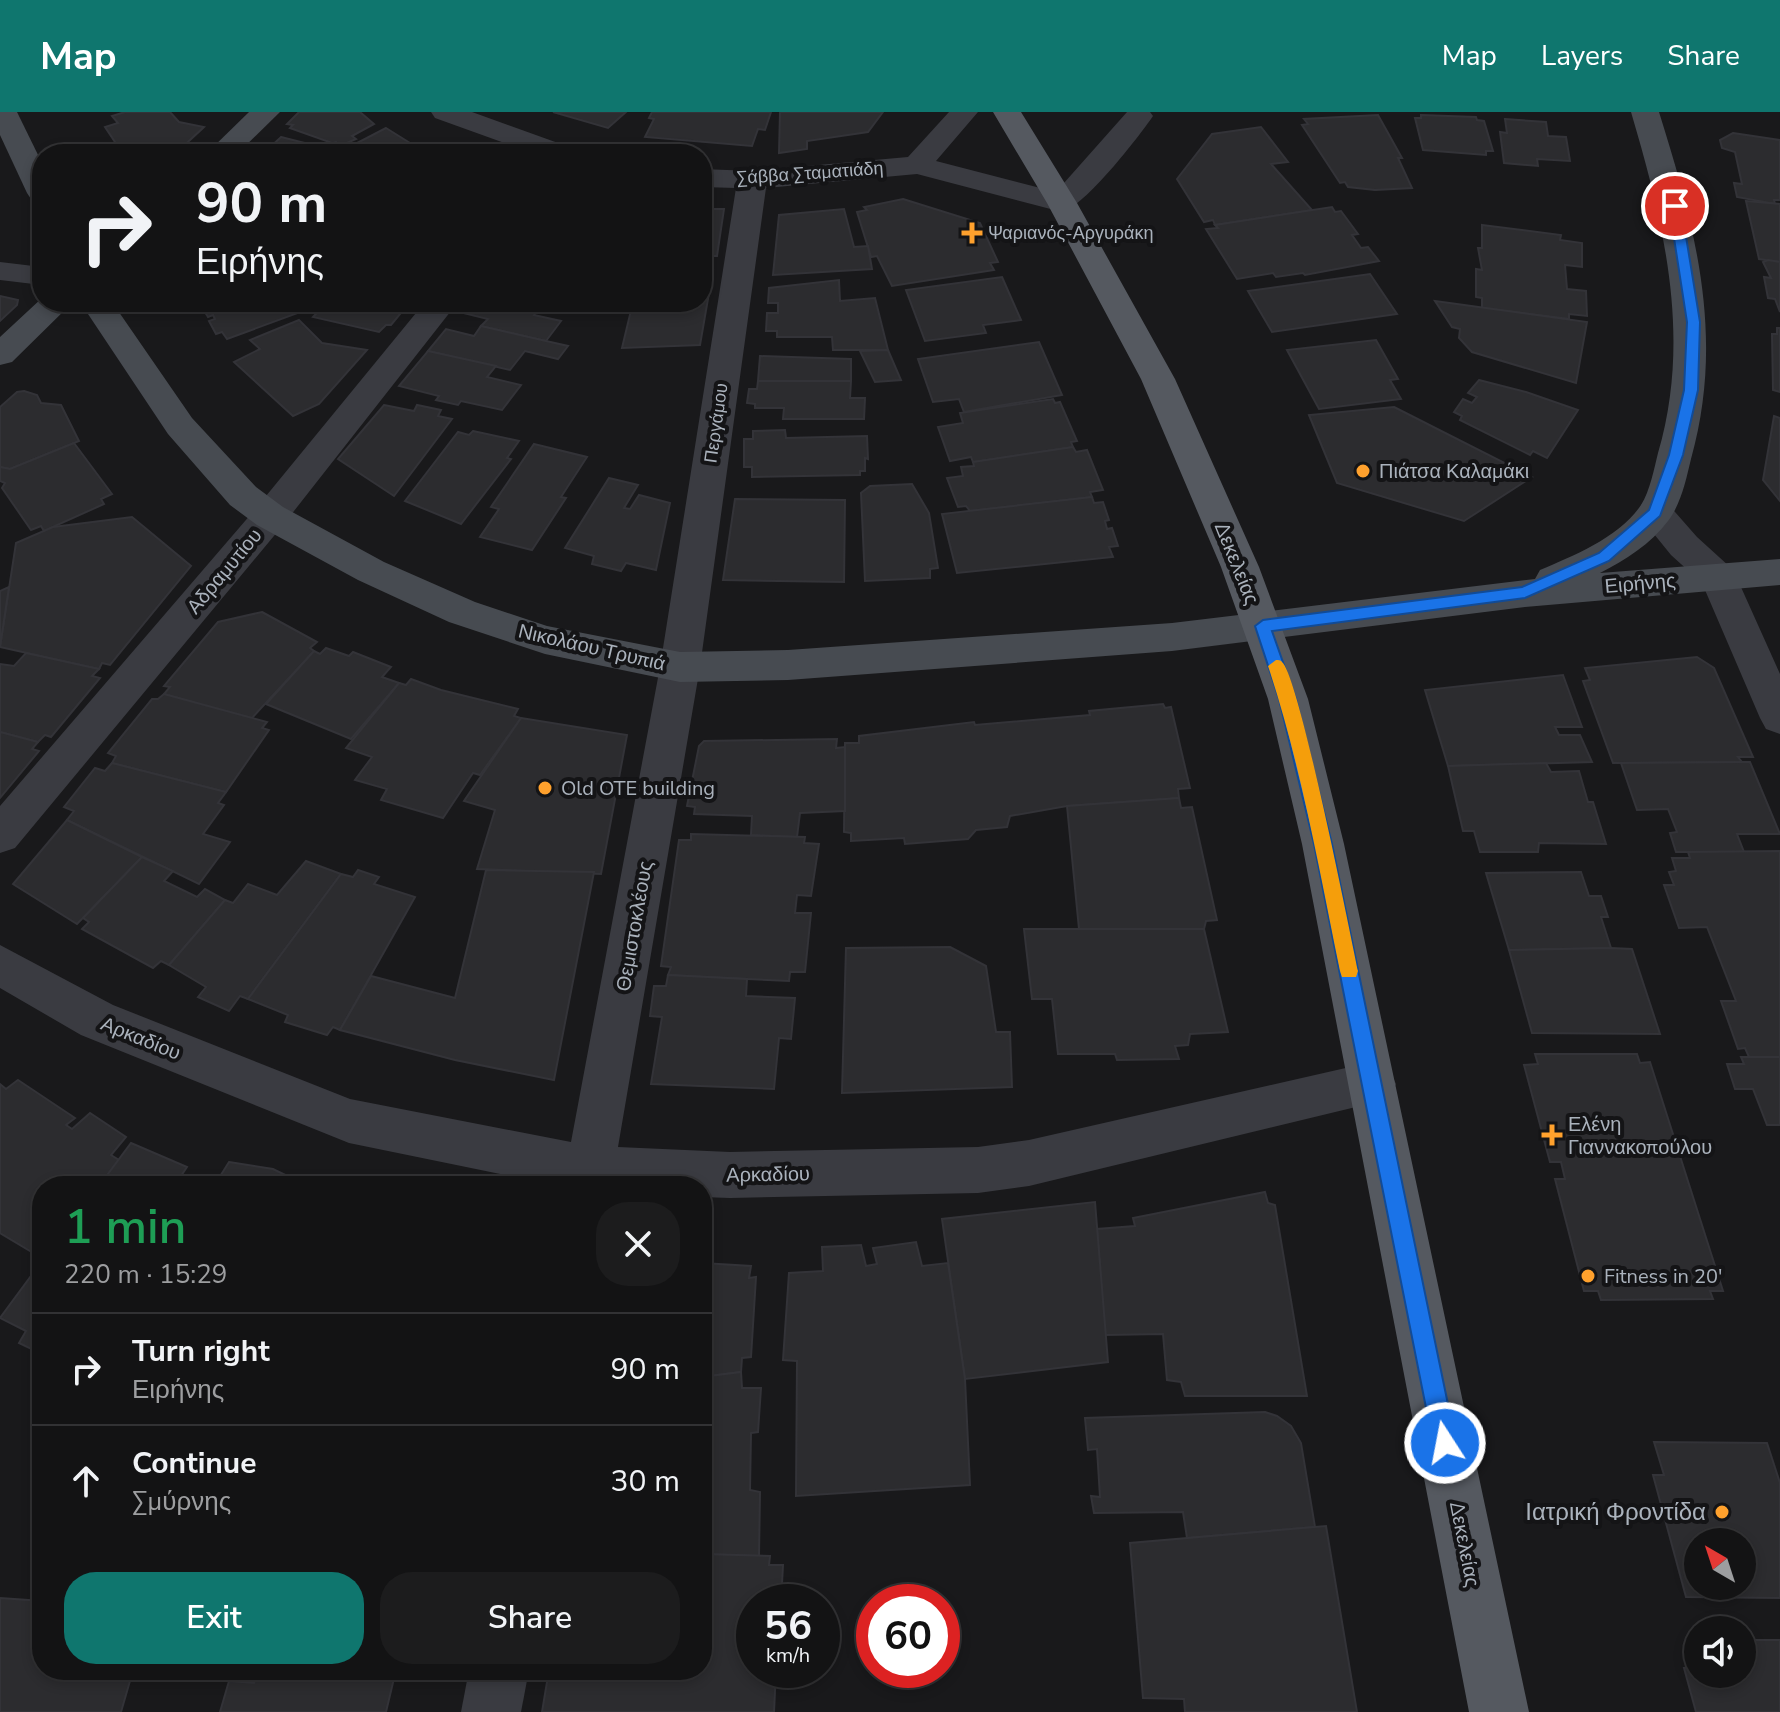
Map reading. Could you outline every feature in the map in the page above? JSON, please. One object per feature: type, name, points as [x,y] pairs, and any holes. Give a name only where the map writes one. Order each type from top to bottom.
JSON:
[{"type":"main road","name":"Δεκελείας","points":[[1007,112],[1062,203],[1174,412],[1263,626],[1288,699],[1323,844],[1499,1712]]},
{"type":"street","points":[[3,112],[32,172]]},
{"type":"street","points":[[231,144],[266,112]]},
{"type":"street","points":[[445,112],[534,144]]},
{"type":"street","points":[[917,165],[964,112]]},
{"type":"street","points":[[1525,593],[1604,557],[1655,513],[1676,455],[1691,390],[1693,322],[1675,206],[1645,112]]},
{"type":"street","points":[[1062,203],[1101,162],[1140,113]]},
{"type":"street","name":"Σάββα Σταματιάδη","points":[[712,178],[752,180],[917,165],[1062,203]]},
{"type":"street","name":"Περγάμου","points":[[680,667],[752,180]]},
{"type":"street","points":[[0,271],[32,275]]},
{"type":"street","points":[[0,355],[46,312]]},
{"type":"street","name":"Νικολάου Τρυπιά","points":[[103,312],[180,426],[243,496],[270,516],[371,571],[462,612],[545,640],[680,667],[803,664],[1172,637],[1263,626]]},
{"type":"street","name":"Αδραμυτίου","points":[[0,836],[270,516],[434,312]]},
{"type":"street","points":[[1655,513],[1684,546],[1717,576],[1780,718]]},
{"type":"street","name":"Ειρήνης","points":[[1263,626],[1525,593],[1780,572]]},
{"type":"street","name":"Θεμιστοκλέους","points":[[589,1176],[680,667]]},
{"type":"street","name":"Αρκαδίου","points":[[0,965],[97,1020],[349,1121],[585,1176]]},
{"type":"street","name":"Αρκαδίου","points":[[660,1176],[978,1170],[1029,1163],[1372,1084]]},
{"type":"street","points":[[491,1712],[497,1680]]},
{"type":"building","points":[[125,112],[170,112],[179,122],[204,127],[186,144],[116,144],[105,127],[118,123],[112,116]]},
{"type":"building","points":[[299,112],[360,112],[374,124],[352,136],[356,139],[338,144],[290,128],[293,125],[287,124]]},
{"type":"building","points":[[553,112],[626,112],[608,128]]},
{"type":"building","points":[[652,112],[771,112],[765,130],[758,129],[752,146],[645,137],[654,119],[649,118]]},
{"type":"building","points":[[780,112],[883,112],[868,132],[807,141],[807,149],[779,153]]},
{"type":"building","points":[[1378,115],[1402,158],[1398,158],[1412,188],[1375,190],[1340,183],[1302,125],[1308,124],[1304,119]]},
{"type":"building","points":[[1421,115],[1476,117],[1484,121],[1493,151],[1486,151],[1486,155],[1423,150],[1415,118],[1421,118]]},
{"type":"building","points":[[1505,119],[1546,122],[1548,136],[1566,137],[1570,161],[1537,159],[1538,166],[1504,163],[1500,132],[1507,133]]},
{"type":"building","points":[[1261,127],[1288,162],[1271,164],[1312,210],[1215,225],[1213,220],[1204,222],[1177,179],[1212,134]]},
{"type":"building","points":[[386,128],[412,144],[355,144]]},
{"type":"building","points":[[1733,133],[1780,140],[1780,200],[1774,200],[1775,204],[1737,197],[1734,183],[1742,184],[1735,152],[1722,148],[1720,140]]},
{"type":"building","points":[[281,137],[309,144],[273,144]]},
{"type":"building","points":[[903,199],[980,223],[998,262],[990,263],[994,270],[892,286],[877,256],[871,257],[857,212],[867,210],[864,207]]},
{"type":"building","points":[[1746,201],[1780,204],[1780,262],[1759,259]]},
{"type":"building","points":[[1332,207],[1335,212],[1341,211],[1358,234],[1352,235],[1361,248],[1368,247],[1379,261],[1305,275],[1276,277],[1273,273],[1237,279],[1206,229],[1218,228],[1215,225]]},
{"type":"building","points":[[712,209],[724,209],[717,256],[712,256]]},
{"type":"building","points":[[844,209],[854,247],[868,246],[872,269],[773,275],[779,215]]},
{"type":"building","points":[[1482,225],[1561,235],[1560,240],[1582,243],[1582,267],[1565,265],[1567,289],[1586,291],[1587,316],[1569,314],[1569,319],[1482,308],[1482,298],[1476,297],[1476,269],[1482,270],[1478,248],[1482,248]]},
{"type":"building","points":[[1763,262],[1780,262],[1780,312],[1775,299],[1768,298],[1764,277],[1771,278]]},
{"type":"building","points":[[1370,274],[1397,314],[1272,332],[1248,291]]},
{"type":"building","points":[[1002,277],[1021,320],[983,325],[986,333],[925,341],[906,290]]},
{"type":"building","points":[[839,280],[840,301],[875,298],[888,350],[833,350],[832,337],[777,337],[777,331],[766,331],[767,313],[778,313],[778,303],[768,303],[769,288]]},
{"type":"building","points":[[0,296],[18,300],[17,305],[0,321]]},
{"type":"building","points":[[1435,301],[1587,322],[1576,383],[1472,352],[1459,338],[1460,329],[1452,327]]},
{"type":"building","points":[[205,312],[300,312],[227,339],[222,332],[216,334],[209,321],[215,319],[213,315],[208,317]]},
{"type":"building","points":[[318,312],[402,312],[391,325],[386,325],[379,332],[313,317]]},
{"type":"building","points":[[536,312],[534,315],[561,321],[546,341],[481,326],[488,319],[463,313]]},
{"type":"building","points":[[631,312],[706,312],[700,345],[622,348]]},
{"type":"building","points":[[299,320],[322,343],[367,350],[319,404],[293,416],[234,362],[260,349],[250,340]]},
{"type":"building","points":[[481,326],[568,346],[558,359],[525,351],[510,370],[428,351],[446,329],[474,336]]},
{"type":"building","points":[[1777,328],[1780,328],[1780,392],[1773,390],[1772,334],[1777,334]]},
{"type":"building","points":[[1376,340],[1398,379],[1390,380],[1401,399],[1319,409],[1287,350]]},
{"type":"building","points":[[1039,342],[1062,395],[964,412],[959,399],[933,402],[918,359]]},
{"type":"building","points":[[888,350],[901,380],[875,382],[860,351]]},
{"type":"building","points":[[428,351],[496,366],[487,377],[521,385],[502,410],[461,401],[458,405],[436,400],[439,396],[399,386]]},
{"type":"building","points":[[760,356],[851,359],[851,381],[758,381]]},
{"type":"building","points":[[1479,380],[1578,410],[1547,458],[1533,451],[1530,455],[1460,420],[1462,416],[1454,412],[1463,399],[1472,403],[1477,397],[1468,393]]},
{"type":"building","points":[[758,381],[851,381],[850,398],[865,398],[864,419],[783,419],[784,408],[755,408],[755,404],[747,403],[749,389],[757,389]]},
{"type":"building","points":[[17,392],[37,395],[41,403],[61,405],[79,441],[10,469],[0,467],[0,407]]},
{"type":"building","points":[[1053,399],[1055,403],[1060,402],[1077,441],[1071,442],[1073,447],[973,462],[971,457],[950,461],[938,427],[963,423],[960,413]]},
{"type":"building","points":[[384,405],[414,411],[417,405],[441,410],[438,416],[452,419],[394,496],[338,459]]},
{"type":"building","points":[[1394,407],[1532,477],[1464,521],[1337,483],[1309,415]]},
{"type":"building","points":[[1774,416],[1780,418],[1780,501],[1763,480]]},
{"type":"building","points":[[785,430],[786,438],[867,436],[865,471],[860,471],[860,475],[752,477],[752,467],[744,467],[744,439],[753,439],[753,431]]},
{"type":"building","points":[[473,431],[519,441],[507,458],[511,459],[461,524],[405,501],[458,432],[469,435]]},
{"type":"building","points":[[74,443],[112,494],[101,499],[104,504],[44,531],[41,526],[31,530],[2,488],[5,483],[0,481],[0,467],[10,469]]},
{"type":"building","points":[[534,444],[587,457],[561,497],[566,498],[532,550],[480,537],[499,509],[491,507]]},
{"type":"building","points":[[1073,447],[1076,452],[1087,450],[1103,490],[1090,492],[1092,497],[970,511],[966,506],[958,507],[947,478],[963,476],[961,467],[974,466],[973,462]]},
{"type":"building","points":[[609,478],[638,485],[624,508],[630,509],[639,495],[670,503],[656,570],[626,563],[621,571],[592,564],[594,556],[565,548]]},
{"type":"building","points":[[912,484],[929,513],[938,568],[930,569],[930,578],[865,581],[861,493],[870,486]]},
{"type":"building","points":[[1092,497],[1094,503],[1103,502],[1109,520],[1105,521],[1107,529],[1112,528],[1118,546],[1109,547],[1113,557],[957,573],[942,514]]},
{"type":"building","points":[[735,499],[845,500],[844,582],[723,580]]},
{"type":"building","points":[[132,517],[191,566],[110,665],[102,663],[99,669],[0,647],[16,543],[53,527]]},
{"type":"building","points":[[9,587],[0,647],[0,591]]},
{"type":"building","points":[[262,612],[317,642],[310,648],[314,651],[251,719],[164,694],[170,687],[164,686],[218,622]]},
{"type":"building","points":[[326,648],[349,656],[353,652],[391,667],[382,677],[399,683],[351,739],[266,704],[314,651],[320,654]]},
{"type":"building","points":[[26,653],[99,669],[92,676],[100,678],[51,737],[45,735],[38,742],[0,732],[0,664],[14,666]]},
{"type":"building","points":[[1697,657],[1714,668],[1753,757],[1738,757],[1742,762],[1613,763],[1583,681],[1590,680],[1585,668]]},
{"type":"building","points":[[1563,675],[1582,727],[1555,727],[1559,735],[1580,735],[1592,762],[1448,766],[1425,690]]},
{"type":"building","points":[[411,679],[441,690],[518,709],[514,716],[521,718],[480,775],[473,773],[443,818],[381,800],[387,789],[355,780],[372,757],[346,748],[399,683],[406,685]]},
{"type":"building","points":[[164,694],[267,722],[262,728],[269,730],[226,792],[112,763],[116,756],[108,753],[152,699]]},
{"type":"building","points":[[1163,704],[1165,708],[1171,707],[1190,788],[1178,789],[1179,798],[1067,806],[1010,816],[1007,827],[976,830],[968,839],[905,844],[904,838],[851,841],[851,833],[844,832],[845,743],[859,743],[859,736],[974,722],[975,725],[1090,715],[1089,711]]},
{"type":"building","name":"Old OTE building","points":[[521,718],[627,735],[601,874],[477,869],[495,810],[464,801]]},
{"type":"building","points":[[0,732],[38,742],[32,749],[39,751],[0,798]]},
{"type":"building","points":[[837,739],[836,748],[845,747],[845,811],[800,813],[797,837],[751,835],[752,816],[694,814],[695,807],[687,806],[699,746],[704,741]]},
{"type":"building","points":[[1750,762],[1780,834],[1737,834],[1744,852],[1676,852],[1670,833],[1677,832],[1668,809],[1637,810],[1621,763]]},
{"type":"building","points":[[112,763],[226,792],[218,803],[224,805],[203,834],[230,842],[199,884],[67,820],[74,811],[64,807],[95,768],[105,771]]},
{"type":"building","points":[[1546,763],[1551,772],[1579,771],[1606,844],[1539,843],[1538,852],[1480,852],[1474,831],[1463,831],[1448,766]]},
{"type":"building","points":[[1179,798],[1181,808],[1192,807],[1217,920],[1206,921],[1204,929],[1079,929],[1067,806]]},
{"type":"building","points":[[67,820],[142,857],[77,924],[13,884]]},
{"type":"building","points":[[691,834],[805,837],[804,843],[819,844],[811,896],[797,895],[795,913],[811,913],[805,972],[790,972],[789,981],[668,975],[671,967],[661,966],[679,840],[691,840]]},
{"type":"building","points":[[1780,851],[1780,1057],[1749,1057],[1745,1048],[1738,1049],[1721,1001],[1736,1001],[1707,927],[1679,928],[1664,885],[1674,885],[1669,872],[1676,871],[1672,858],[1690,858],[1688,852]]},
{"type":"building","points":[[142,857],[173,871],[164,881],[197,897],[205,889],[225,900],[169,965],[161,961],[153,968],[82,929],[89,922],[83,918]]},
{"type":"building","points":[[306,861],[341,874],[248,999],[240,996],[229,1011],[198,997],[206,987],[169,965],[225,900],[233,903],[248,884],[277,895]]},
{"type":"building","points":[[358,870],[379,877],[374,884],[415,897],[340,1030],[333,1027],[327,1035],[285,1022],[288,1015],[248,999],[341,874],[353,877]]},
{"type":"building","points":[[486,870],[594,872],[554,1080],[455,1060],[340,1030],[371,976],[455,998]]},
{"type":"building","points":[[1581,872],[1589,896],[1601,896],[1608,917],[1601,917],[1611,948],[1509,950],[1486,873]]},
{"type":"building","points":[[1024,929],[1204,929],[1228,1032],[1190,1034],[1188,1045],[1175,1046],[1179,1059],[1117,1060],[1115,1054],[1058,1054],[1052,999],[1032,999]]},
{"type":"building","points":[[950,947],[986,966],[996,1032],[1010,1032],[1012,1087],[842,1093],[846,948]]},
{"type":"building","points":[[1632,949],[1660,1034],[1532,1033],[1509,950]]},
{"type":"building","points":[[668,975],[747,979],[746,996],[795,998],[791,1039],[779,1038],[774,1089],[651,1084],[662,1017],[650,1016],[654,986],[666,986]]},
{"type":"building","points":[[1535,1054],[1637,1054],[1640,1063],[1650,1062],[1723,1291],[1710,1291],[1713,1299],[1601,1300],[1598,1291],[1584,1291],[1555,1179],[1565,1179],[1561,1162],[1550,1162],[1524,1065],[1538,1064]]},
{"type":"building","points":[[1741,1057],[1780,1057],[1780,1125],[1767,1125],[1753,1089],[1735,1089],[1727,1064],[1744,1064]]},
{"type":"building","points":[[18,1080],[75,1118],[66,1125],[72,1129],[90,1113],[126,1137],[111,1155],[119,1160],[107,1176],[32,1176],[32,1252],[0,1233],[0,1084],[6,1089]]},
{"type":"building","points":[[131,1143],[187,1167],[181,1176],[106,1176]]},
{"type":"building","points":[[229,1162],[273,1169],[287,1176],[220,1176]]},
{"type":"building","points":[[1265,1192],[1268,1203],[1275,1205],[1307,1396],[1185,1396],[1181,1382],[1167,1380],[1163,1334],[1105,1335],[1097,1229],[1135,1226],[1133,1218]]},
{"type":"building","points":[[1095,1202],[1108,1362],[965,1379],[942,1219]]},
{"type":"building","points":[[916,1242],[922,1266],[948,1263],[965,1379],[970,1485],[796,1496],[797,1361],[783,1360],[789,1273],[823,1271],[822,1247],[861,1245],[866,1266],[877,1264],[873,1248]]},
{"type":"building","points":[[712,1264],[751,1266],[749,1278],[756,1277],[751,1357],[742,1358],[741,1372],[712,1376]]},
{"type":"building","points":[[32,1275],[32,1349],[19,1343],[26,1331],[0,1318]]},
{"type":"building","points":[[741,1372],[742,1388],[761,1388],[758,1432],[751,1433],[750,1490],[760,1492],[759,1556],[712,1554],[712,1376]]},
{"type":"building","points":[[1265,1412],[1291,1426],[1301,1443],[1315,1527],[1187,1538],[1183,1512],[1094,1513],[1091,1496],[1100,1497],[1097,1449],[1088,1450],[1085,1418]]},
{"type":"building","name":"Ιατρική Φροντίδα","points":[[1654,1442],[1767,1443],[1780,1483],[1780,1598],[1756,1598],[1756,1528],[1684,1528],[1684,1590],[1653,1475],[1664,1475]]},
{"type":"building","points":[[1326,1526],[1357,1712],[1185,1712],[1184,1699],[1143,1698],[1130,1543]]},
{"type":"building","points":[[712,1554],[770,1556],[769,1565],[783,1565],[782,1584],[736,1584],[736,1688],[775,1688],[774,1712],[542,1712],[547,1680],[712,1680]]},
{"type":"building","points":[[0,1598],[32,1600],[32,1680],[130,1680],[121,1712],[0,1712]]},
{"type":"building","points":[[1756,1640],[1780,1640],[1780,1712],[1696,1712],[1689,1688],[1756,1688]]},
{"type":"building","points":[[255,1680],[394,1680],[386,1712],[220,1712],[229,1681],[254,1683]]},
{"type":"slow traffic","points":[[1276,666],[1288,699],[1323,844],[1349,971]]},
{"type":"place","name":"Ψαριανός-Αργυράκη","points":[[972,233]]},
{"type":"place","name":"Πιάτσα Καλαμάκι","points":[[1363,471]]},
{"type":"place","name":"Old OTE building","points":[[545,788]]},
{"type":"place","name":"Ελένη Γιαννακοπούλου","points":[[1552,1135]]},
{"type":"place","name":"Fitness in 20'","points":[[1588,1276]]},
{"type":"place","name":"Ιατρική Φροντίδα","points":[[1722,1512]]},
{"type":"route","points":[[1445,1443],[1323,844],[1288,699],[1263,626],[1525,593],[1604,557],[1655,513],[1676,455],[1691,390],[1693,322],[1675,206]]}]
